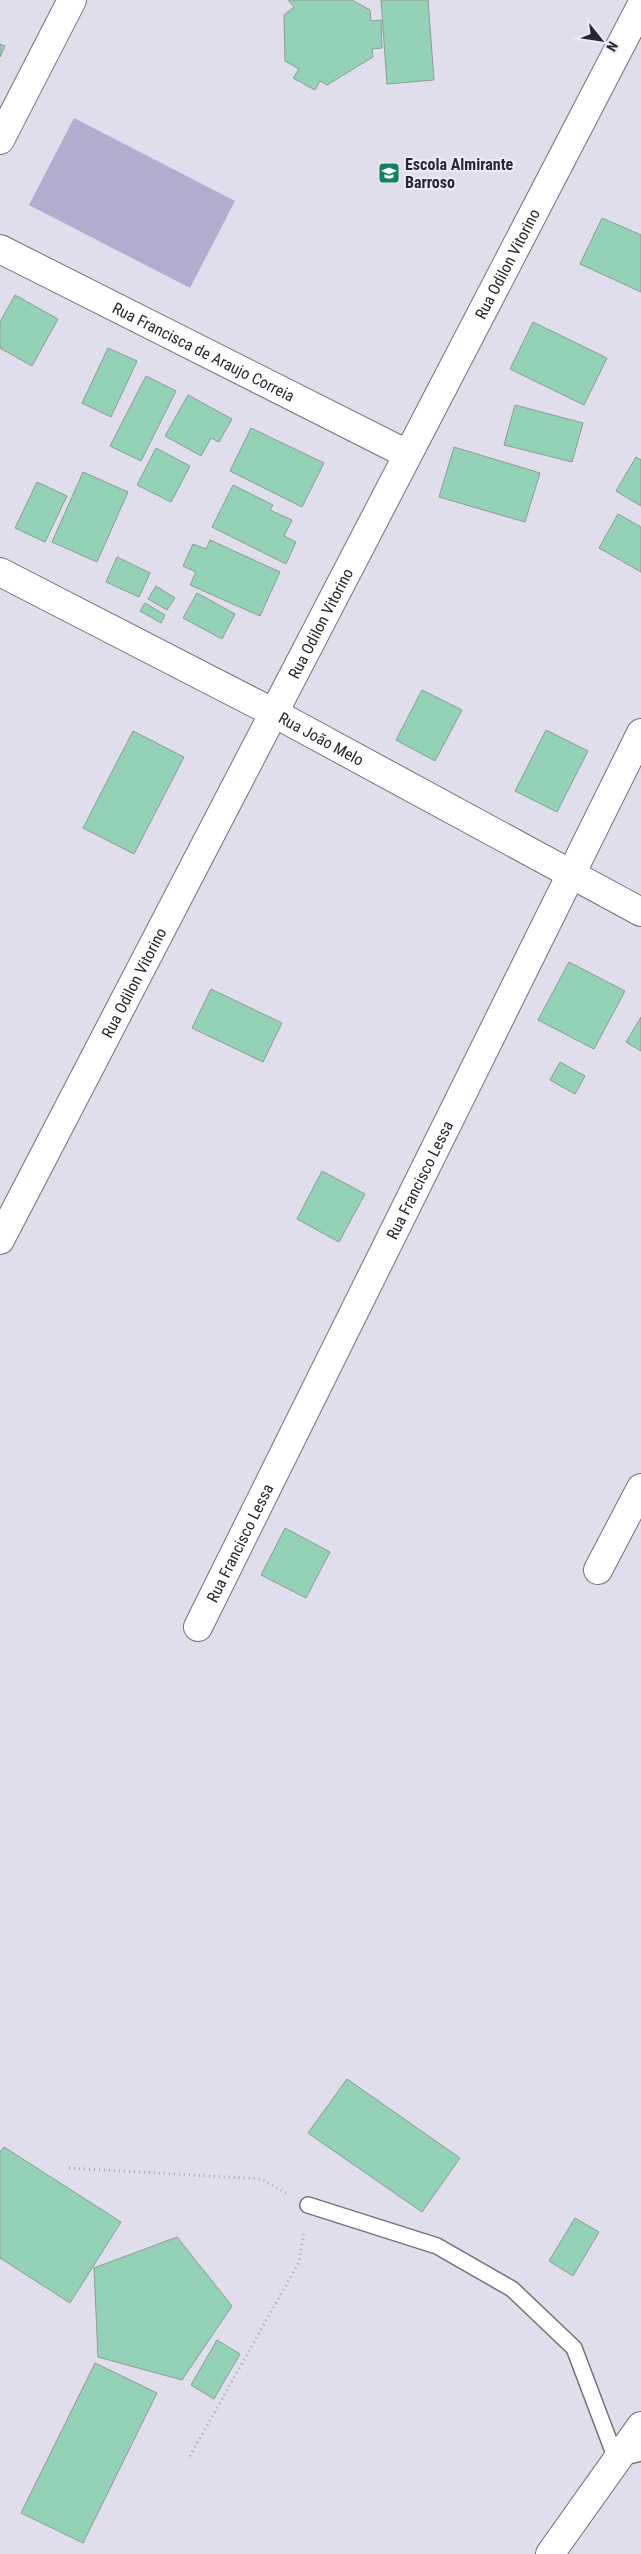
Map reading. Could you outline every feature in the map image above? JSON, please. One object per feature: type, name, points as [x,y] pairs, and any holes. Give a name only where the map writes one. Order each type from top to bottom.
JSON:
[{"type":"street","points":[[0,140],[72,0]]},
{"type":"street","name":"Rua Odilon Vitorino","points":[[0,1240],[641,6]]},
{"type":"street","name":"Rua Francisca de Araujo Correia","points":[[0,249],[407,454]]},
{"type":"street","name":"Rua João Melo","points":[[0,572],[274,713],[641,912]]},
{"type":"street","name":"Rua Francisco Lessa","points":[[198,1626],[641,732]]},
{"type":"street","points":[[598,1570],[641,1488]]},
{"type":"street","points":[[550,2554],[629,2456],[641,2426]]},
{"type":"lane","points":[[308,2205],[437,2246],[512,2289],[574,2348],[629,2456]]},
{"type":"path","points":[[69,2168],[261,2179],[308,2205],[299,2262],[190,2456]]},
{"type":"shaded area","points":[[74,118],[235,201],[190,288],[29,205]]},
{"type":"building","points":[[288,0],[352,0],[370,10],[371,21],[381,20],[382,48],[372,49],[373,57],[327,85],[320,81],[315,90],[293,78],[299,69],[285,61],[284,15],[294,7]]},
{"type":"building","points":[[381,0],[428,0],[434,80],[387,84]]},
{"type":"building","points":[[0,44],[5,46],[0,57]]},
{"type":"building","points":[[602,218],[641,235],[641,292],[580,264]]},
{"type":"building","points":[[15,295],[58,319],[32,366],[0,348],[0,322]]},
{"type":"building","points":[[533,322],[607,358],[584,405],[510,369]]},
{"type":"building","points":[[108,348],[137,361],[111,417],[82,403]]},
{"type":"building","points":[[146,376],[176,391],[141,461],[110,446]]},
{"type":"building","points":[[188,395],[232,419],[219,442],[211,438],[201,456],[165,436]]},
{"type":"building","points":[[515,405],[583,423],[572,462],[504,445]]},
{"type":"building","points":[[251,428],[324,463],[302,507],[230,471]]},
{"type":"building","points":[[454,447],[540,473],[525,522],[439,497]]},
{"type":"building","points":[[156,448],[190,466],[171,502],[137,485]]},
{"type":"building","points":[[636,457],[641,460],[641,506],[616,491]]},
{"type":"building","points":[[83,472],[128,492],[97,562],[52,542]]},
{"type":"building","points":[[37,482],[67,496],[45,542],[15,528]]},
{"type":"building","points":[[233,485],[273,505],[270,510],[292,520],[284,536],[296,542],[286,564],[212,527]]},
{"type":"building","points":[[618,514],[641,527],[641,572],[599,548]]},
{"type":"building","points":[[210,540],[280,572],[260,616],[190,585],[196,572],[183,566],[193,544],[206,549]]},
{"type":"building","points":[[117,557],[150,573],[139,597],[106,582]]},
{"type":"building","points":[[156,586],[175,598],[167,610],[148,599]]},
{"type":"building","points":[[197,593],[235,614],[222,639],[183,618]]},
{"type":"building","points":[[145,603],[165,615],[161,623],[140,611]]},
{"type":"building","points":[[422,690],[462,710],[435,761],[396,740]]},
{"type":"building","points":[[546,730],[588,751],[557,812],[515,791]]},
{"type":"building","points":[[133,731],[184,757],[134,854],[83,828]]},
{"type":"building","points":[[569,962],[625,991],[594,1049],[538,1020]]},
{"type":"building","points":[[211,989],[282,1023],[263,1062],[192,1028]]},
{"type":"building","points":[[641,1017],[641,1051],[626,1042]]},
{"type":"building","points":[[560,1062],[585,1076],[575,1094],[550,1080]]},
{"type":"building","points":[[322,1171],[365,1194],[339,1242],[297,1219]]},
{"type":"building","points":[[285,1528],[330,1552],[306,1598],[261,1575]]},
{"type":"building","points":[[347,2079],[460,2158],[422,2212],[308,2133]]},
{"type":"building","points":[[4,2147],[121,2222],[70,2303],[0,2258],[0,2152]]},
{"type":"building","points":[[575,2218],[599,2232],[573,2276],[549,2261]]},
{"type":"building","points":[[177,2237],[232,2306],[182,2380],[98,2357],[94,2268]]},
{"type":"building","points":[[217,2340],[240,2354],[214,2399],[191,2385]]},
{"type":"building","points":[[95,2363],[157,2393],[83,2543],[21,2513]]},
{"type":"place","name":"Escola Almirante Barroso","points":[[389,173]]}]
